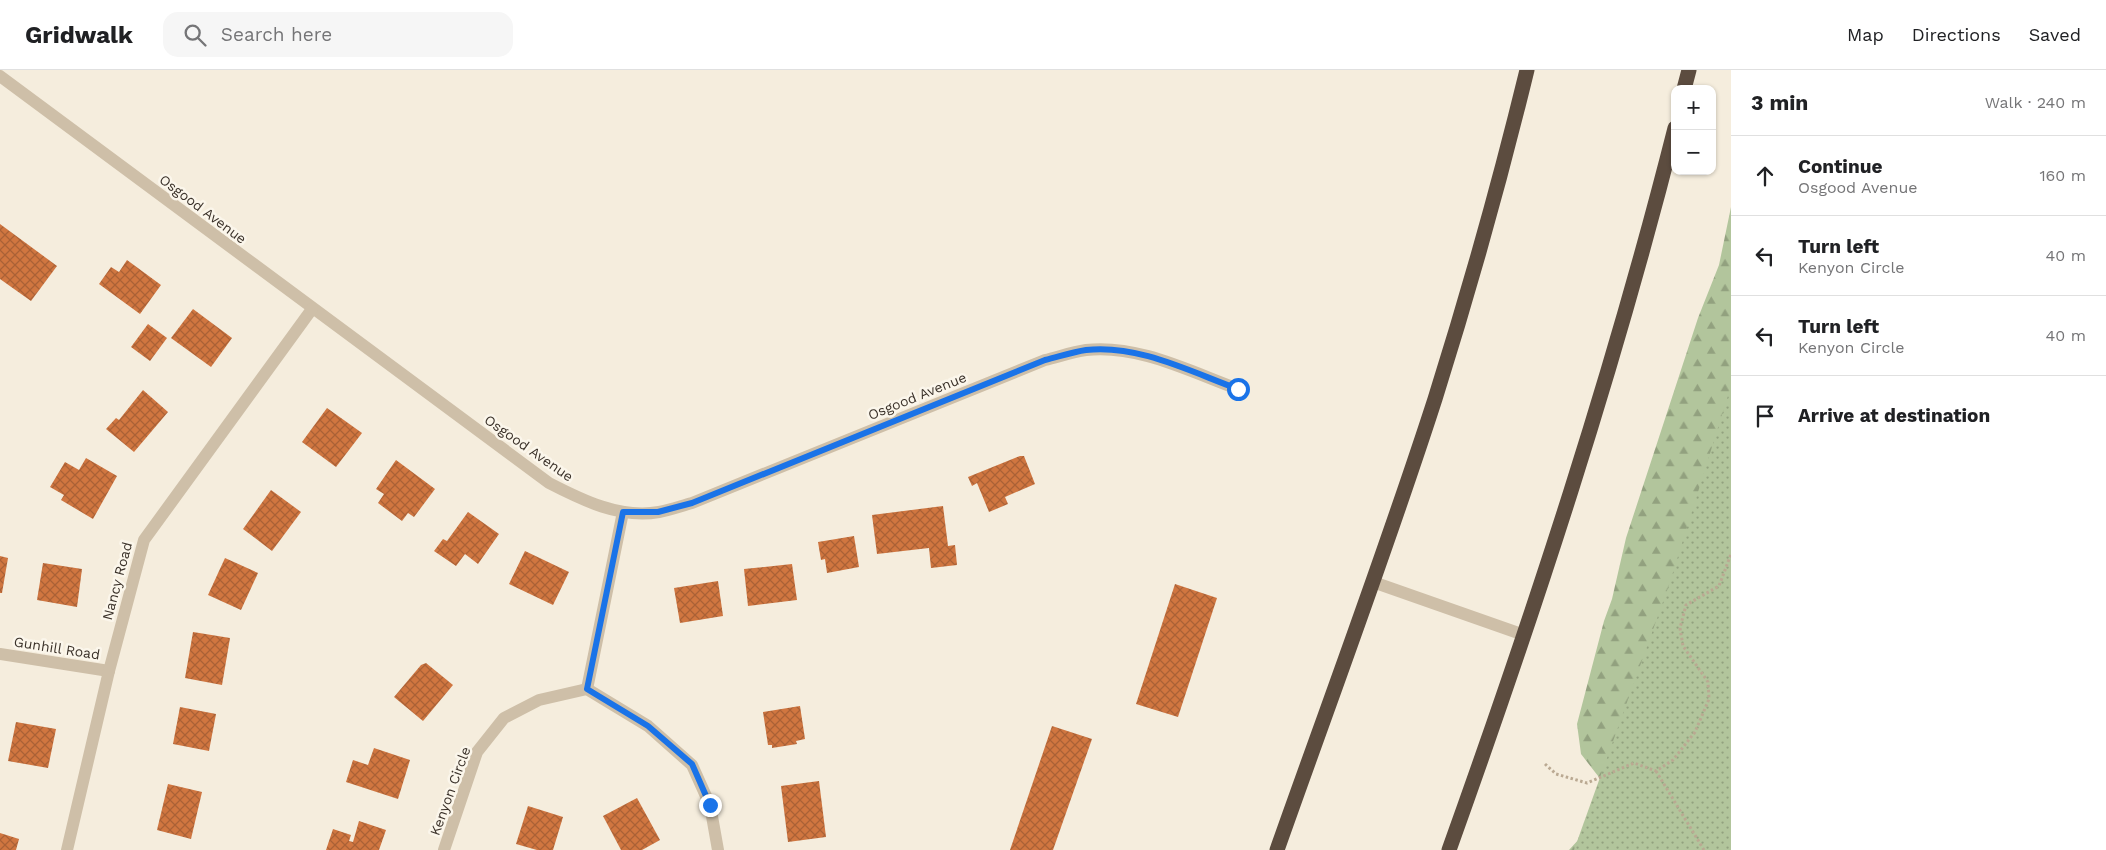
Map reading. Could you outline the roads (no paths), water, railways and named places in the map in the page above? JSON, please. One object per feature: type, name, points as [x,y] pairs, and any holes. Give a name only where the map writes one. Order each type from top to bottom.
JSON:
[{"type":"highway","points":[[1277,850],[1415,459],[1460,318],[1527,70]]},
{"type":"highway","points":[[1685,85],[1689,70]]},
{"type":"highway","points":[[1449,850],[1524,635],[1569,498],[1617,342],[1674,130]]},
{"type":"street","name":"Osgood Avenue","points":[[0,76],[549,483],[583,501],[623,512],[658,512],[692,503],[1045,360],[1086,350],[1127,352],[1167,363],[1238,389]]},
{"type":"street","name":"Nancy Road","points":[[66,850],[109,671],[144,540],[312,309]]},
{"type":"street","points":[[623,512],[587,689],[648,726],[692,764],[710,805],[718,850]]},
{"type":"street","points":[[1373,582],[1524,635]]},
{"type":"street","name":"Gunhill Road","points":[[0,654],[109,671]]},
{"type":"street","name":"Kenyon Circle","points":[[444,850],[477,752],[504,718],[539,700],[587,689]]}]
